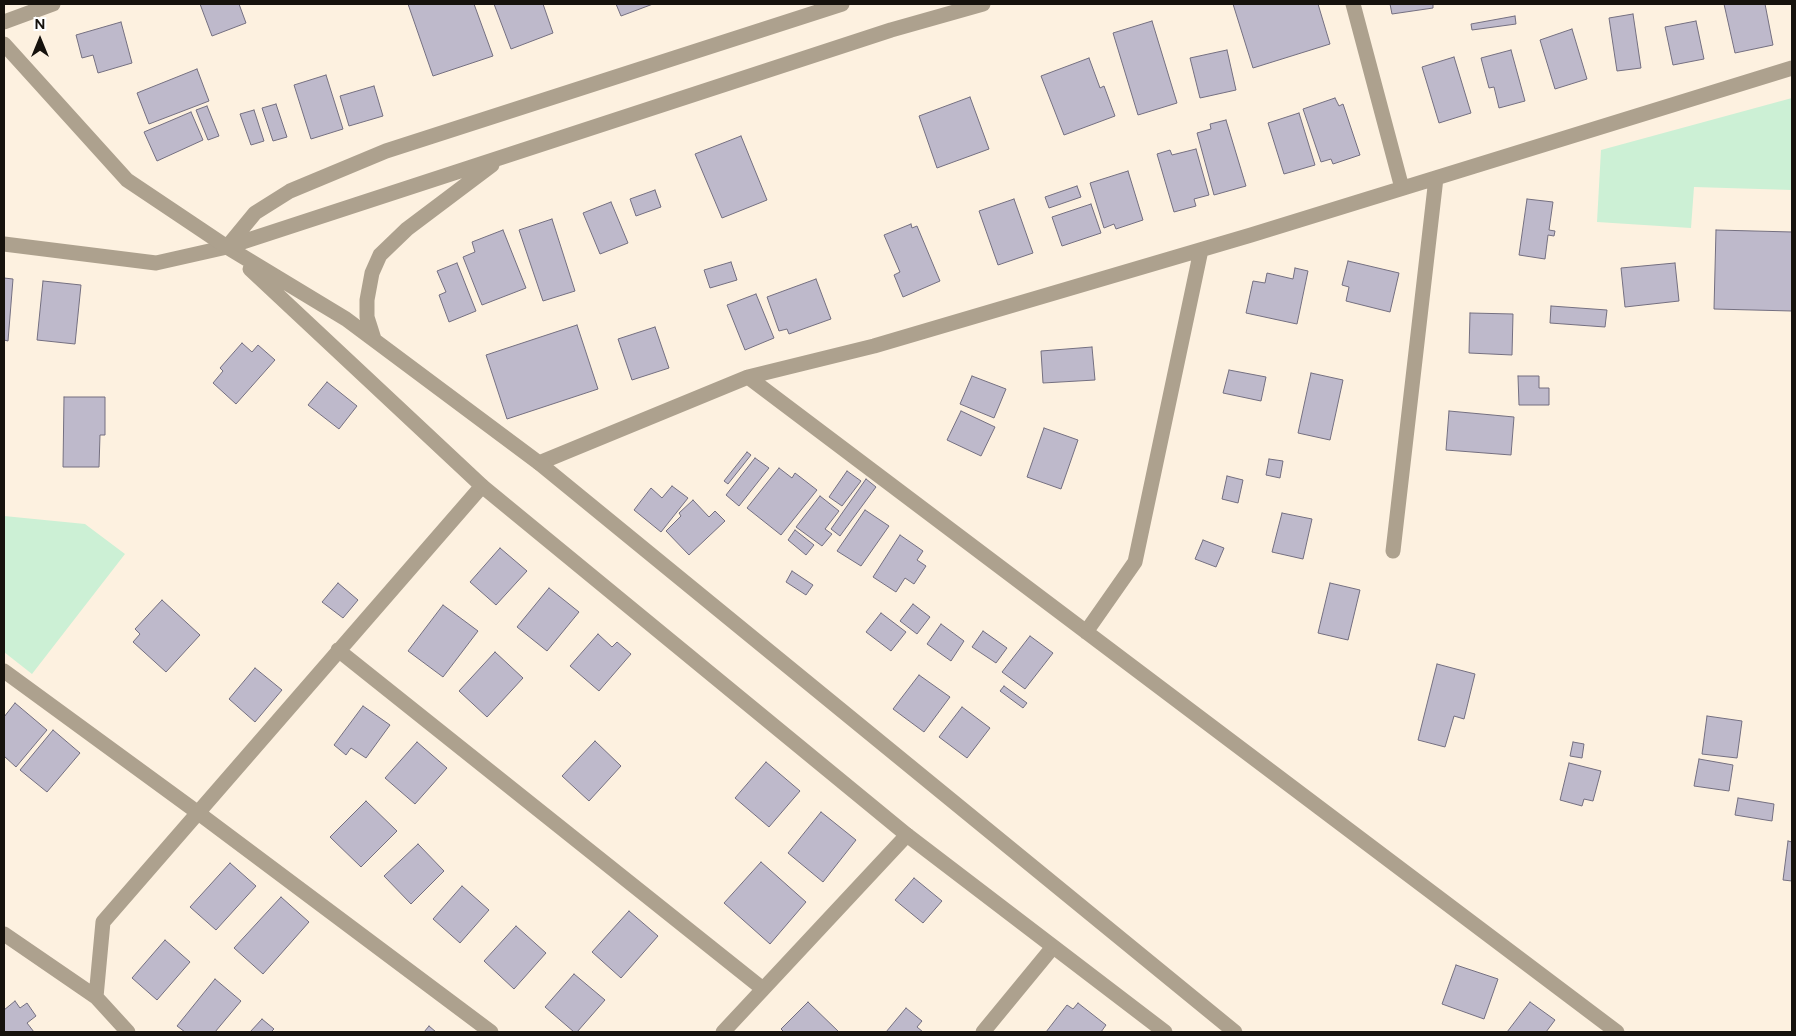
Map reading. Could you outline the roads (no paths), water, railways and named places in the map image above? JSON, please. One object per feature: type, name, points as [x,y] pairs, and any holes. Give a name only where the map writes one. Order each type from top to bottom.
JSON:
[{"type":"street","points":[[4,22],[53,4]]},
{"type":"street","points":[[227,247],[255,213],[290,191],[386,151],[842,4]]},
{"type":"street","points":[[4,244],[156,263],[227,247],[891,30],[982,4]]},
{"type":"street","points":[[1353,4],[1402,188]]},
{"type":"street","points":[[4,44],[127,180],[227,247],[346,319],[539,463],[1235,1032]]},
{"type":"street","points":[[539,463],[748,378],[874,346],[1201,250],[1792,68]]},
{"type":"street","points":[[374,339],[367,317],[367,300],[372,273],[380,255],[407,229],[502,157]]},
{"type":"street","points":[[1393,550],[1436,178]]},
{"type":"street","points":[[227,247],[482,486],[907,835],[1164,1032]]},
{"type":"street","points":[[1086,632],[1135,562],[1201,250]]},
{"type":"street","points":[[748,378],[1617,1032]]},
{"type":"street","points":[[96,997],[103,922],[482,486]]},
{"type":"street","points":[[338,650],[763,989]]},
{"type":"street","points":[[4,671],[197,812],[491,1032]]},
{"type":"street","points":[[723,1032],[907,835]]},
{"type":"street","points":[[4,934],[96,997],[128,1032]]},
{"type":"street","points":[[983,1032],[1053,947]]}]
